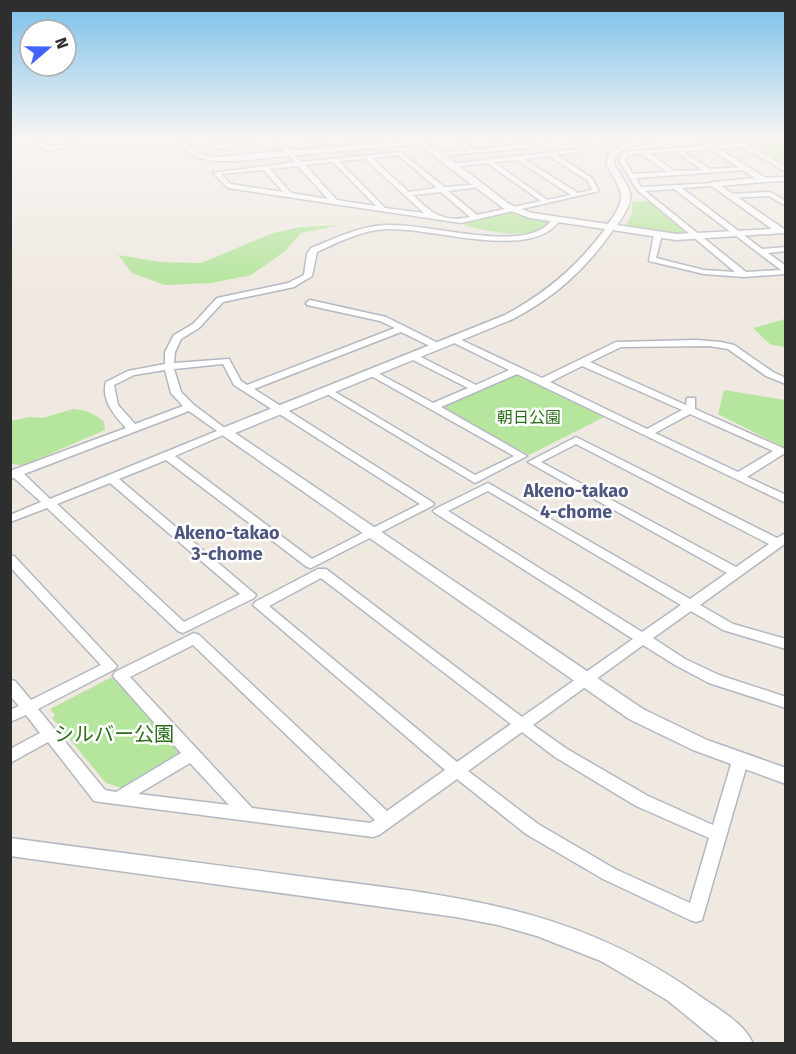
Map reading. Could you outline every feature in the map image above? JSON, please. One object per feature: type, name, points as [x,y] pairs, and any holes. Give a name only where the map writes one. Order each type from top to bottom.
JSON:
[{"type":"street","points":[[237,187],[461,221],[596,191],[594,187]]},
{"type":"street","points":[[282,187],[288,194]]},
{"type":"street","points":[[321,187],[334,201]]},
{"type":"street","points":[[361,187],[383,209]]},
{"type":"street","points":[[400,187],[432,216]]},
{"type":"street","points":[[407,194],[459,187]]},
{"type":"street","points":[[482,187],[513,209],[556,220],[658,235],[698,237],[783,231]]},
{"type":"street","points":[[525,187],[546,202]]},
{"type":"street","points":[[564,187],[576,195]]},
{"type":"street","points":[[10,519],[526,309],[556,290],[611,228],[627,205],[624,187]]},
{"type":"street","points":[[639,189],[673,187]]},
{"type":"street","points":[[676,187],[786,271]]},
{"type":"street","points":[[718,187],[783,231]]},
{"type":"street","points":[[442,189],[476,218]]},
{"type":"street","points":[[639,189],[744,275]]},
{"type":"street","points":[[730,196],[770,194],[786,204]]},
{"type":"street","points":[[556,220],[552,227],[543,233],[511,238],[384,227],[326,245],[311,254],[308,276],[291,285],[220,300],[196,326],[177,337],[170,351],[170,368],[176,393],[190,407],[225,432],[584,680],[656,724],[700,745],[786,776]]},
{"type":"street","points":[[658,235],[652,259],[704,272],[744,275],[786,271]]},
{"type":"street","points":[[761,251],[786,249]]},
{"type":"street","points":[[310,303],[366,314],[403,328],[437,346]]},
{"type":"street","points":[[246,389],[403,328]]},
{"type":"street","points":[[453,339],[786,500]]},
{"type":"street","points":[[542,382],[621,343],[708,343],[734,348],[763,372],[786,381]]},
{"type":"street","points":[[412,356],[475,388]]},
{"type":"street","points":[[134,429],[117,414],[112,405],[109,384],[116,378],[125,374],[226,361],[237,383],[428,504],[311,564],[167,455]]},
{"type":"street","points":[[584,363],[691,405],[781,451],[738,477]]},
{"type":"street","points":[[433,407],[517,370]]},
{"type":"street","points":[[327,391],[476,480],[522,456],[371,373]]},
{"type":"street","points":[[647,433],[691,405]]},
{"type":"street","points":[[13,474],[190,407]]},
{"type":"street","points":[[10,685],[100,796],[373,830],[520,724],[584,680],[642,638],[736,572],[781,540],[576,440],[533,462],[736,572]]},
{"type":"street","points":[[13,474],[49,503],[183,628],[249,595],[111,478]]},
{"type":"street","points":[[782,639],[728,627],[488,486],[439,511],[642,638],[706,675],[786,703]]},
{"type":"street","points":[[10,559],[110,666],[10,717]]},
{"type":"street","points":[[719,835],[642,801],[591,772],[520,724],[321,572],[260,605],[504,808],[609,874],[696,914],[719,835],[740,761]]},
{"type":"street","points":[[247,814],[120,676],[194,638],[386,820]]},
{"type":"street","points":[[10,757],[50,735]]},
{"type":"street","points":[[119,798],[192,754]]},
{"type":"street","points":[[10,848],[456,907],[519,919],[574,937],[627,961],[678,993],[741,1044]]},
{"type":"green space","points":[[648,201],[687,234],[661,233],[625,227],[632,213],[632,202]]},
{"type":"green space","points":[[507,212],[550,223],[532,232],[511,234],[464,224],[469,223],[465,221]]},
{"type":"green space","points":[[341,225],[301,233],[285,251],[251,275],[212,283],[165,285],[132,273],[118,255],[162,262],[201,263],[273,233],[301,227]]},
{"type":"green space","points":[[785,319],[785,347],[771,345],[753,328]]},
{"type":"green space","name":"朝日公園","points":[[511,375],[519,375],[604,417],[529,455],[439,406]]},
{"type":"green space","points":[[724,390],[785,400],[785,448],[718,414]]},
{"type":"green space","points":[[73,409],[97,416],[104,422],[105,430],[31,462],[21,465],[11,464],[11,421],[30,417],[42,418]]},
{"type":"green space","name":"シルバー公園","points":[[112,677],[184,755],[125,789],[106,783],[52,718],[55,715],[50,709]]},
{"type":"district","name":"Akeno-takao 4-chome","points":[[576,501]]},
{"type":"district","name":"Akeno-takao 3-chome","points":[[227,543]]}]
